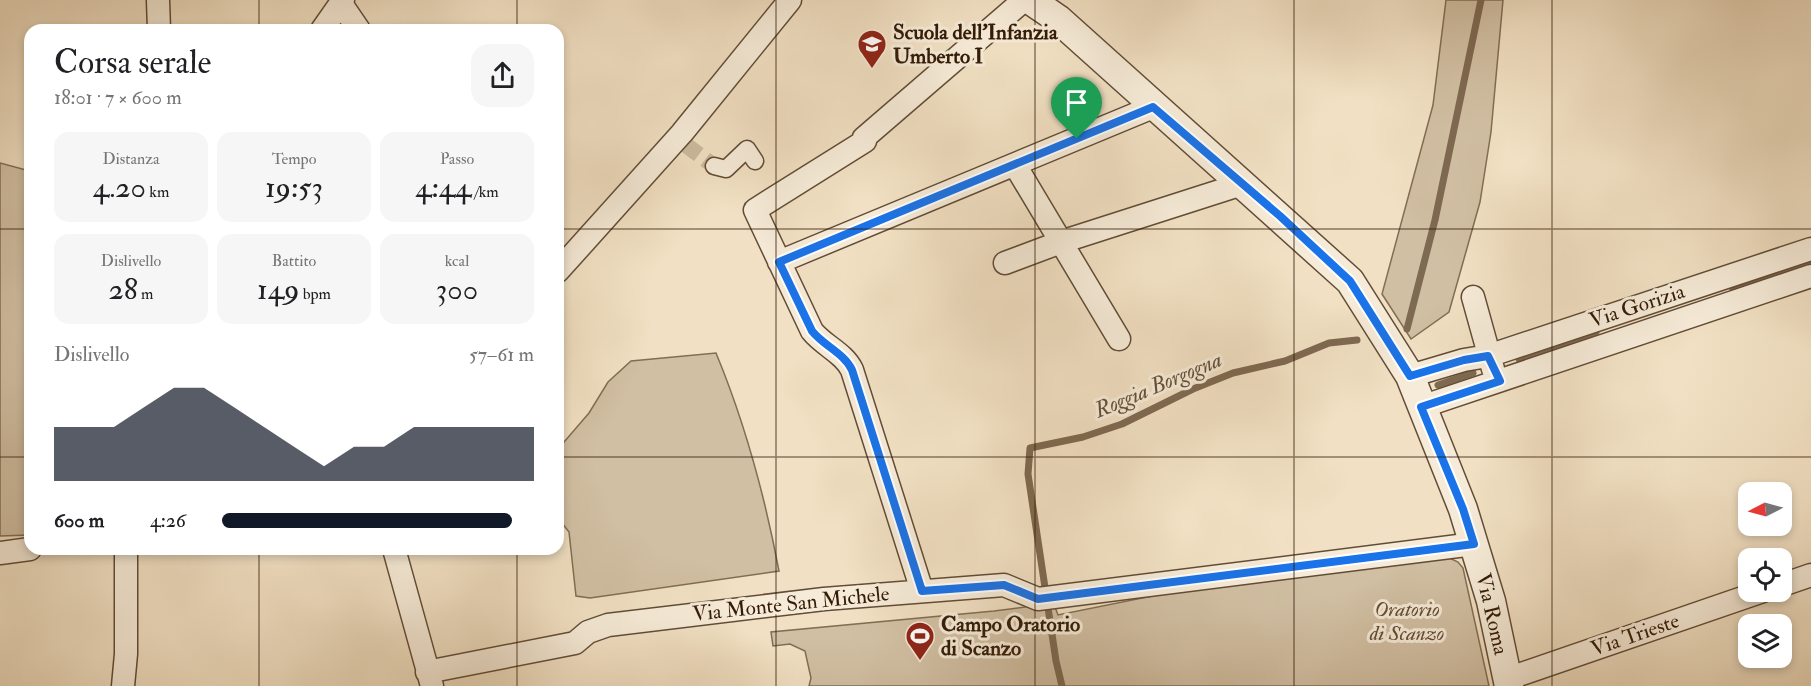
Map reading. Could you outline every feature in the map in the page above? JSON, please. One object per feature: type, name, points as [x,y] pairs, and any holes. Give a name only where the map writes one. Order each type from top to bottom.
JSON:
[{"type":"street","points":[[158,0],[159,24]]},
{"type":"street","points":[[564,265],[684,139],[747,51],[790,0]]},
{"type":"street","points":[[922,591],[852,370],[845,359],[812,331],[755,210],[865,141],[864,138],[1024,0]]},
{"type":"street","name":"Via Roma","points":[[1030,0],[1051,10],[1153,107],[1350,281],[1410,376],[1463,509],[1491,601],[1508,683]]},
{"type":"street","points":[[326,24],[343,2],[356,24]]},
{"type":"street","points":[[779,262],[1153,107]]},
{"type":"street","points":[[714,166],[726,170],[747,149],[755,160]]},
{"type":"street","points":[[1015,165],[1119,339]]},
{"type":"street","points":[[1005,263],[1061,242],[1242,184]]},
{"type":"street","name":"Via Gorizia","points":[[1410,376],[1464,360],[1488,356],[1811,249]]},
{"type":"street","name":"Via Gorizia","points":[[1421,407],[1802,278],[1785,256]]},
{"type":"street","points":[[1473,297],[1488,356],[1500,381]]},
{"type":"street","name":"Via Monte San Michele","points":[[429,679],[575,643],[588,632],[608,625],[742,608],[1004,585],[1044,598],[1474,544]]},
{"type":"street","points":[[0,553],[24,550]]},
{"type":"street","points":[[123,686],[126,654],[126,555]]},
{"type":"street","points":[[396,555],[429,679]]},
{"type":"street","points":[[1792,582],[1811,575]]},
{"type":"street","name":"Via Trieste","points":[[1508,683],[1738,600]]},
{"type":"green space","points":[[1446,0],[1503,0],[1491,132],[1480,202],[1449,312],[1411,339],[1382,294],[1433,105]]},
{"type":"green space","points":[[0,163],[24,169],[24,535],[0,536]]},
{"type":"green space","points":[[716,353],[753,460],[779,571],[590,598],[576,596],[569,532],[564,526],[564,442],[589,413],[608,382],[631,361]]},
{"type":"green space","name":"Oratorio di Scanzo","points":[[1437,552],[1458,562],[1463,568],[1489,686],[809,686],[811,678],[805,651],[790,644],[773,646],[771,632],[994,611],[1025,607],[1051,596],[1058,615],[1267,573]]},
{"type":"waterway","name":"Roggia Borgogna","points":[[1407,329],[1435,220],[1481,0]]},
{"type":"waterway","points":[[1732,287],[1811,264]]},
{"type":"waterway","points":[[1519,359],[1596,332]]},
{"type":"waterway","name":"Roggia Borgogna","points":[[1062,686],[1056,661],[1028,474],[1030,448],[1083,437],[1122,424],[1193,389],[1233,373],[1285,361],[1329,343],[1357,340]]},
{"type":"waterway","points":[[1438,385],[1473,373]]},
{"type":"tunnel","points":[[686,145],[714,166]]},
{"type":"place","name":"Scuola dell'Infanzia Umberto I","points":[[872,70]]},
{"type":"place","name":"Campo Oratorio di Scanzo","points":[[920,662]]},
{"type":"route","points":[[1153,107],[1280,216],[1350,281],[1410,376],[1464,360],[1488,356],[1500,381],[1421,407],[1463,509],[1474,544],[1038,599],[1004,585],[922,591],[909,557],[852,370],[845,359],[812,331],[779,262],[1077,139],[1153,107]]}]
